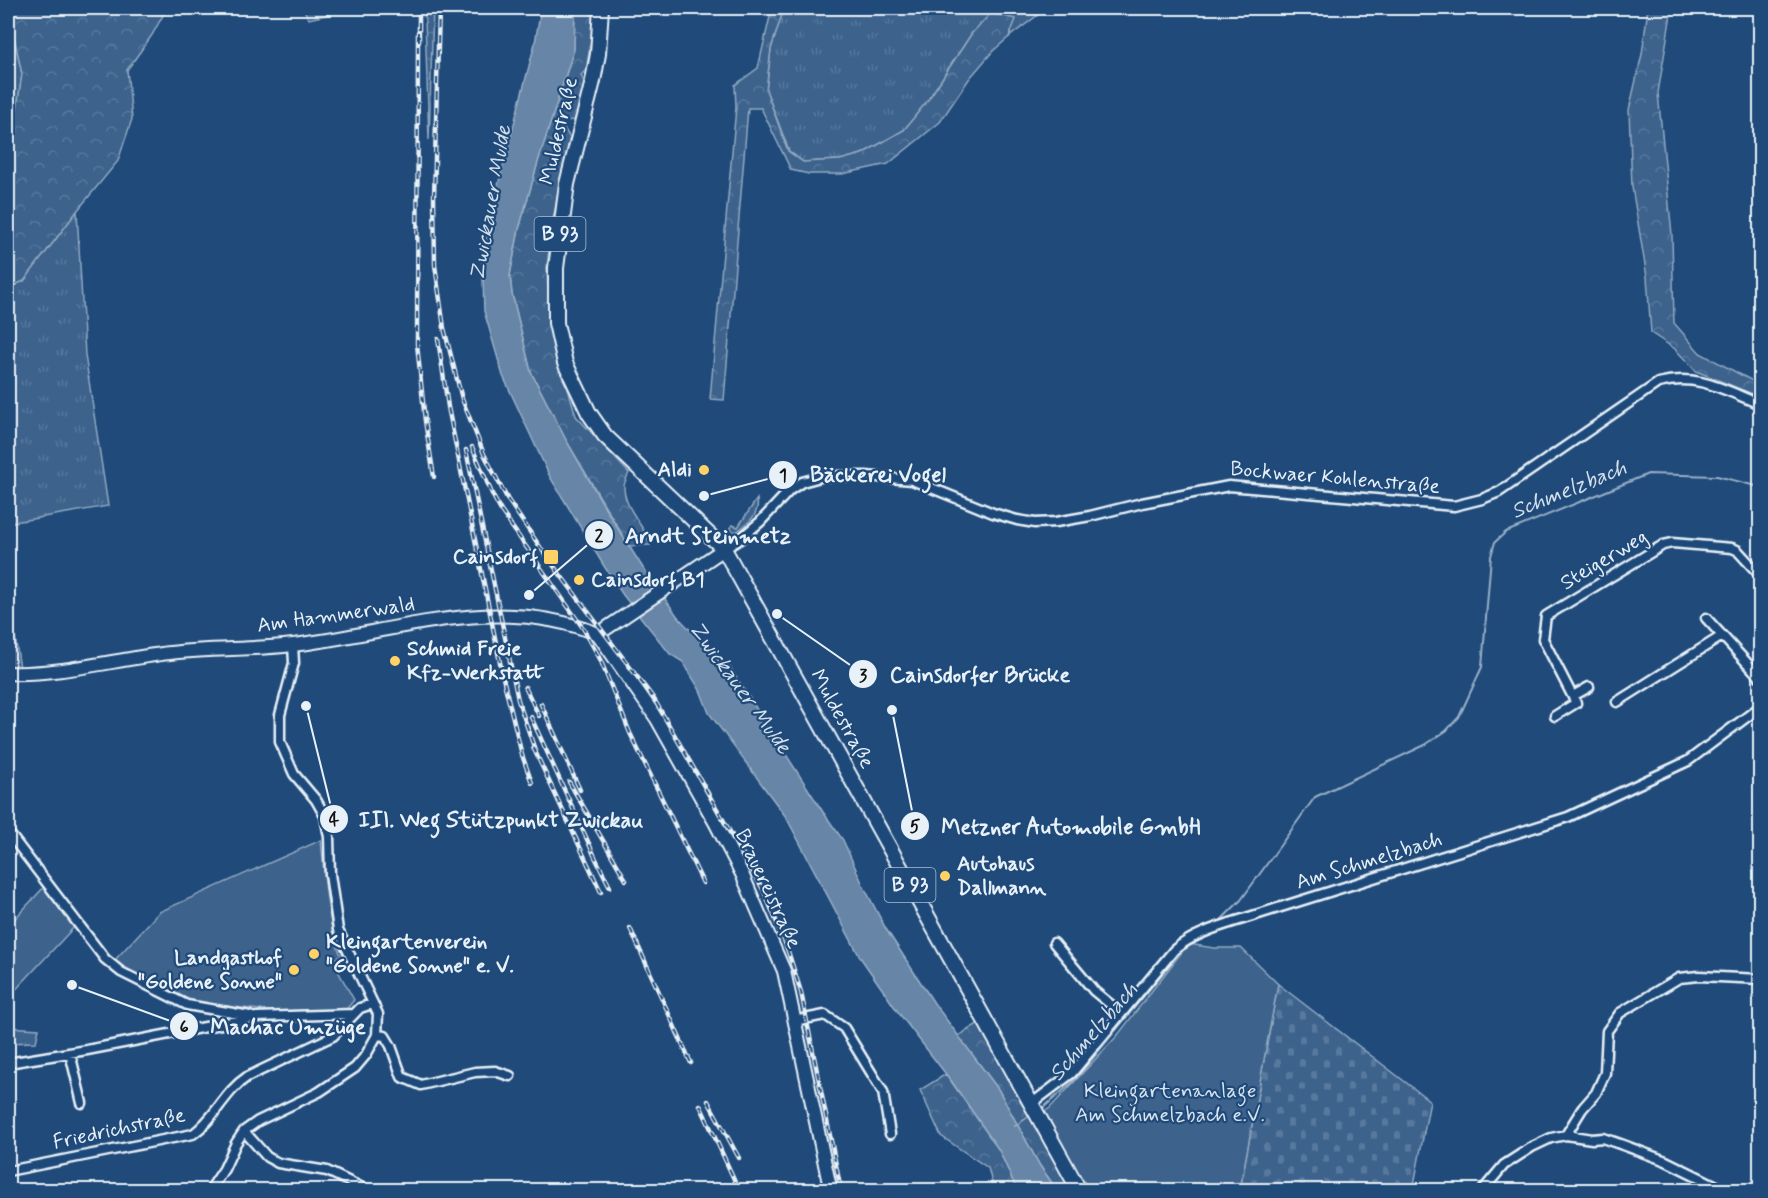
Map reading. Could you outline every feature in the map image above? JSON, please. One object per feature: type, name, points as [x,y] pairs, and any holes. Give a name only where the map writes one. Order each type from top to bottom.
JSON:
[{"type":"main road","name":"Muldestraße","points":[[601,8],[598,54],[567,183],[556,268],[555,302],[559,343],[571,379],[605,436],[724,549],[1079,1191]]},
{"type":"main road","points":[[598,634],[724,549]]},
{"type":"main road","name":"Am Hammerwald","points":[[8,673],[35,673],[169,653],[293,645],[450,617],[516,616],[576,625],[598,634]]},
{"type":"main road","name":"Brauereistraße","points":[[598,634],[657,719],[720,832],[742,874],[784,971],[829,1183],[828,1191]]},
{"type":"street","name":"Bockwaer Kohlenstraße","points":[[724,549],[760,522],[790,490],[802,482],[824,476],[866,476],[912,480],[993,513],[1035,523],[1090,516],[1229,486],[1454,506],[1499,492],[1658,383],[1673,380],[1702,381],[1761,404]]},
{"type":"street","name":"Steigerweg","points":[[1573,696],[1543,639],[1546,616],[1663,545],[1672,543],[1732,548],[1761,575]]},
{"type":"street","points":[[1706,618],[1761,677]]},
{"type":"street","points":[[1617,702],[1722,636]]},
{"type":"street","points":[[210,1191],[244,1131],[258,1121],[319,1092],[355,1068],[366,1055],[377,1035],[378,1014],[338,930],[325,816],[316,800],[294,774],[280,742],[279,715],[294,663],[293,645]]},
{"type":"street","points":[[1555,716],[1576,703],[1573,696],[1589,687]]},
{"type":"street","name":"Am Schmelzbach","points":[[1031,1104],[1072,1073],[1174,950],[1194,937],[1258,914],[1568,817],[1688,761],[1761,707]]},
{"type":"street","points":[[8,832],[105,958],[121,972],[187,1005],[257,1017]]},
{"type":"street","points":[[1054,943],[1094,991],[1121,1014]]},
{"type":"street","points":[[1566,1135],[1582,1109],[1596,1093],[1605,1073],[1606,1031],[1620,1013],[1679,978],[1699,976],[1761,979]]},
{"type":"street","name":"Friedrichstraße","points":[[8,1171],[193,1134],[204,1127],[235,1084],[333,1036],[360,1008],[372,1004]]},
{"type":"street","points":[[8,1063],[257,1017],[354,1014]]},
{"type":"street","points":[[794,1021],[825,1015],[844,1028],[883,1092],[890,1134]]},
{"type":"street","points":[[377,1035],[385,1036],[391,1046],[402,1077],[421,1085],[475,1072],[495,1071],[510,1076]]},
{"type":"street","points":[[70,1053],[81,1103]]},
{"type":"street","points":[[244,1131],[267,1157],[278,1163],[327,1171],[367,1191]]},
{"type":"street","points":[[1483,1191],[1504,1165],[1532,1147],[1551,1138],[1566,1135],[1592,1139],[1603,1138],[1623,1145],[1666,1161],[1725,1191]]},
{"type":"green space","points":[[8,8],[167,8],[152,35],[127,70],[132,119],[118,161],[24,281],[8,288],[8,137],[17,108],[22,74]]},
{"type":"green space","points":[[303,8],[330,8],[331,14],[309,19]]},
{"type":"green space","points":[[424,8],[433,8],[429,140],[425,19]]},
{"type":"green space","points":[[575,8],[594,8],[594,24],[586,70],[581,75],[584,92],[581,103],[574,120],[563,121],[562,125],[570,138],[552,224],[547,266],[549,324],[576,416],[629,473],[624,485],[627,503],[650,545],[629,546],[566,440],[531,372],[512,294],[510,275],[519,229],[574,49]]},
{"type":"green space","points":[[772,8],[784,8],[771,49],[766,90],[788,151],[803,162],[840,160],[862,154],[904,130],[928,100],[972,33],[991,13],[1016,19],[1009,37],[993,51],[969,79],[940,122],[888,164],[842,174],[809,174],[791,170],[761,108],[748,108],[724,400],[710,399],[736,107],[735,85],[758,68]]},
{"type":"green space","points":[[784,8],[1047,8],[1009,37],[1015,19],[972,33],[928,100],[904,130],[862,154],[840,160],[803,162],[789,151],[766,90],[771,49]]},
{"type":"green space","points":[[1648,8],[1672,8],[1658,93],[1672,235],[1674,323],[1700,353],[1760,385],[1760,397],[1696,371],[1675,349],[1651,333],[1647,277],[1632,187],[1629,110],[1642,54]]},
{"type":"green space","points":[[8,11],[22,74],[17,108],[8,137]]},
{"type":"green space","points":[[77,211],[85,355],[108,506],[8,523],[8,288],[24,281]]},
{"type":"green space","points":[[757,499],[757,510],[749,522],[736,532],[729,529],[732,525],[738,527]]},
{"type":"green space","points":[[8,592],[20,668],[8,665]]},
{"type":"green space","points":[[321,840],[329,913],[341,956],[332,960],[354,1000],[344,1012],[270,1011],[190,1002],[171,995],[113,962],[159,912]]},
{"type":"green space","points":[[46,885],[76,925],[8,998],[8,926]]},
{"type":"green space","name":"Kleingartenanlage Am Schmelzbach e.V.","points":[[1188,944],[1214,948],[1241,948],[1278,984],[1240,1190],[1079,1190],[1038,1116],[1050,1108],[1117,1036]]},
{"type":"green space","points":[[1278,984],[1430,1101],[1413,1190],[1240,1190]]},
{"type":"green space","points":[[979,1023],[1074,1190],[1057,1190],[1040,1166],[998,1089],[958,1036]]},
{"type":"green space","points":[[8,1027],[39,1029],[36,1042],[8,1043]]},
{"type":"green space","points":[[946,1074],[999,1150],[1017,1190],[994,1190],[988,1168],[941,1136],[920,1090]]},
{"type":"water","name":"Zwickauer Mulde","points":[[541,8],[575,8],[574,49],[519,229],[510,275],[512,294],[531,372],[566,440],[643,568],[678,617],[706,643],[719,661],[729,666],[843,840],[886,929],[934,1003],[998,1089],[1040,1166],[1057,1190],[1017,1190],[999,1150],[860,957],[786,817],[709,713],[700,690],[683,662],[670,654],[623,595],[604,566],[550,477],[503,376],[484,311],[482,247],[535,43]]},
{"type":"waterway","name":"Schmelzbach","points":[[1222,919],[1241,900],[1315,797],[1425,745],[1446,731],[1459,717],[1482,667],[1491,556],[1495,542],[1506,532],[1648,474],[1717,476],[1760,487]]},
{"type":"waterway","name":"Schmelzbach","points":[[1043,1108],[1075,1080],[1188,945]]},
{"type":"waterway","name":"Schmelzbach","points":[[1015,1126],[1032,1114]]},
{"type":"railway","points":[[419,8],[419,41]]},
{"type":"railway","points":[[439,8],[434,197],[435,265],[444,328],[462,399],[484,454],[508,500],[547,557],[654,699],[764,891],[786,945],[801,992],[841,1190]]},
{"type":"railway","points":[[418,32],[417,344],[425,421],[434,477]]},
{"type":"railway","points":[[438,339],[448,407],[504,682],[522,755],[532,783]]},
{"type":"railway","points":[[472,447],[501,511],[583,628],[600,659],[630,733],[703,883]]},
{"type":"railway","points":[[466,450],[518,700],[536,753]]},
{"type":"railway","points":[[525,687],[539,716]]},
{"type":"railway","points":[[541,704],[580,790]]},
{"type":"railway","points":[[531,717],[596,859]]},
{"type":"railway","points":[[533,747],[601,892]]},
{"type":"railway","points":[[569,782],[626,880]]},
{"type":"railway","points":[[593,853],[610,887]]},
{"type":"railway","points":[[630,928],[691,1063]]},
{"type":"railway","points":[[708,1101],[739,1158]]},
{"type":"railway","points":[[700,1105],[739,1190]]},
{"type":"place","name":"Aldi","points":[[704,470]]},
{"type":"place","name":"Bäckerei Vogel","points":[[704,496]]},
{"type":"place","name":"Cainsdorf","points":[[551,557]]},
{"type":"place","name":"Cainsdorf B1","points":[[579,580]]},
{"type":"place","name":"Arndt Steinmetz","points":[[529,595]]},
{"type":"place","name":"Cainsdorfer Brücke","points":[[777,614]]},
{"type":"place","name":"Schmid Freie Kfz-Werkstatt","points":[[395,661]]},
{"type":"place","name":"III. Weg Stützpunkt Zwickau","points":[[306,706]]},
{"type":"place","name":"Metzner Automobile GmbH","points":[[892,710]]},
{"type":"place","name":"Autohaus Dallmann","points":[[945,876]]},
{"type":"place","name":"Kleingartenverein \"Goldene Sonne\" e. V.","points":[[314,954]]},
{"type":"place","name":"Landgasthof \"Goldene Sonne\"","points":[[294,970]]},
{"type":"place","name":"Machac Umzüge","points":[[72,985]]}]
